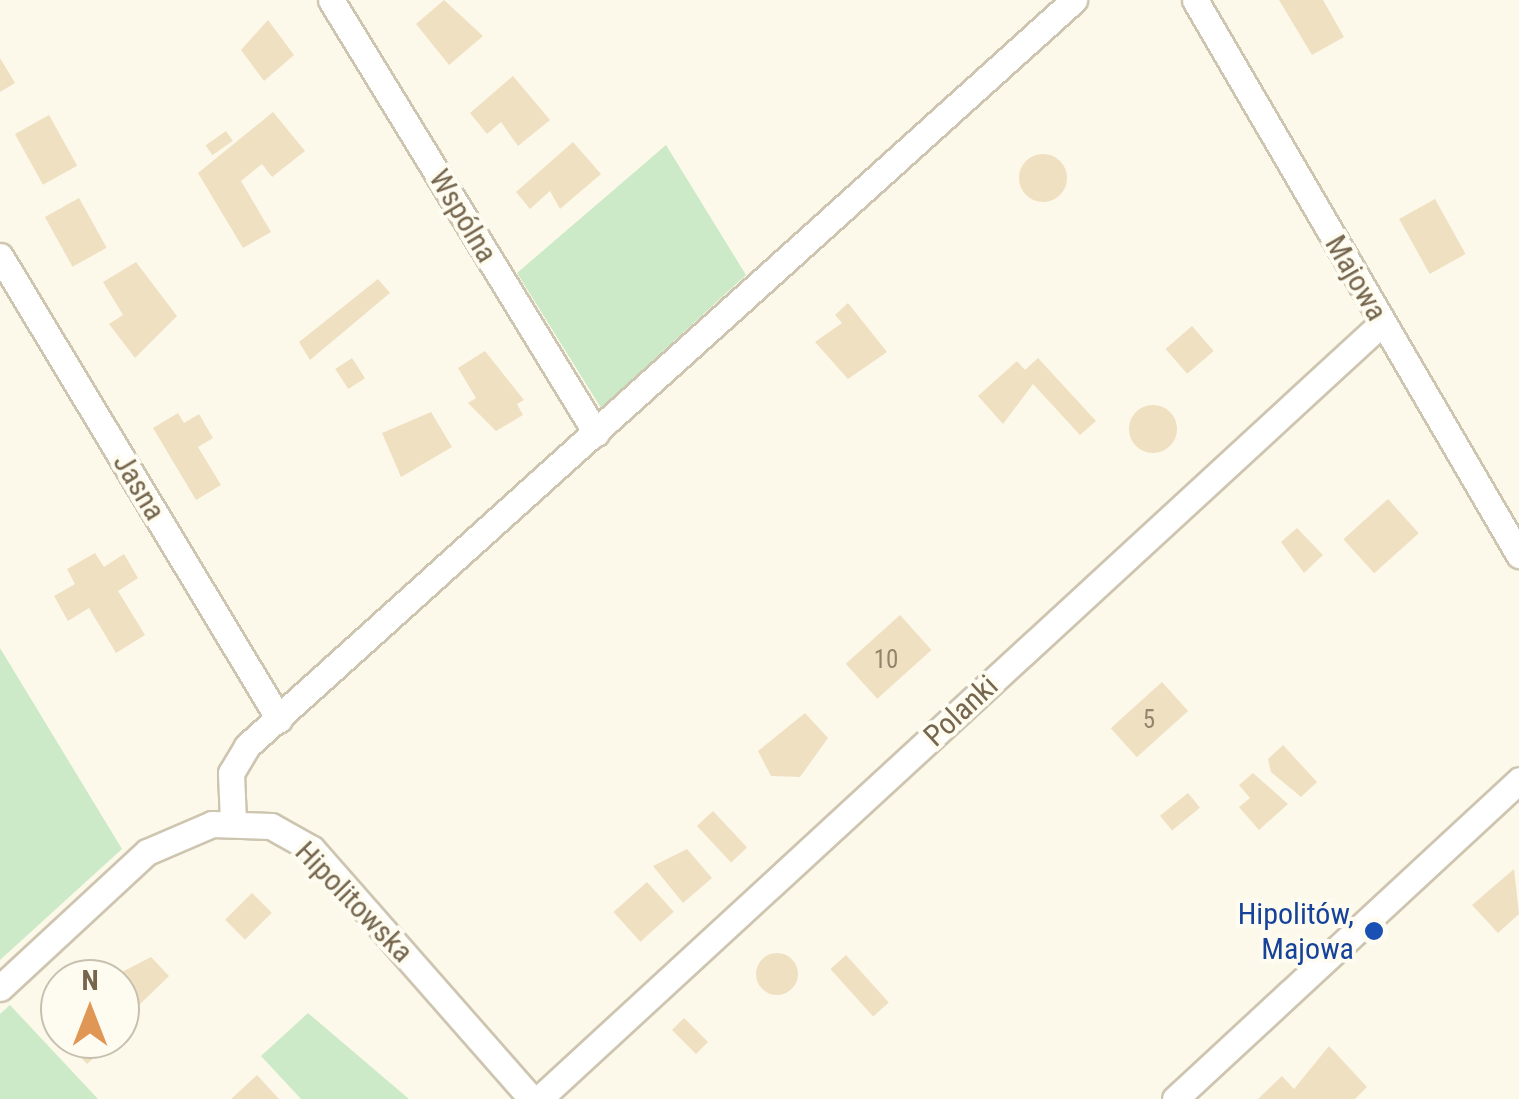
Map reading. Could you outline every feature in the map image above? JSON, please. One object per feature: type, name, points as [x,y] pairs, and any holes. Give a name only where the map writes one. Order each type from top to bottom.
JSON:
[{"type":"street","name":"Wspólna","points":[[331,0],[596,433]]},
{"type":"street","points":[[0,988],[147,852],[232,821],[239,754],[1074,0]]},
{"type":"street","name":"Majowa","points":[[1195,0],[1519,555]]},
{"type":"street","name":"Jasna","points":[[0,256],[279,719]]},
{"type":"street","name":"Polanki","points":[[536,1099],[1382,322]]},
{"type":"street","points":[[1174,1099],[1519,780]]},
{"type":"street","name":"Hipolitowska","points":[[232,821],[271,826],[312,850],[536,1099]]},
{"type":"green space","points":[[666,145],[746,275],[601,408],[517,273]]},
{"type":"green space","points":[[0,648],[122,849],[0,960]]},
{"type":"green space","points":[[10,1005],[40,1037],[40,1059],[61,1059],[98,1099],[0,1099],[0,1014]]},
{"type":"green space","points":[[308,1013],[409,1099],[301,1099],[261,1056]]},
{"type":"building","points":[[444,0],[483,36],[449,65],[416,24]]},
{"type":"building","points":[[1279,0],[1323,0],[1344,37],[1312,55]]},
{"type":"building","points":[[268,20],[294,55],[264,81],[241,50]]},
{"type":"building","points":[[0,58],[15,83],[0,92]]},
{"type":"building","points":[[513,76],[550,120],[518,146],[501,122],[487,134],[470,113]]},
{"type":"building","points":[[273,112],[305,151],[272,177],[262,164],[241,181],[271,232],[243,248],[198,173]]},
{"type":"building","points":[[49,115],[77,166],[43,185],[15,134]]},
{"type":"building","points":[[226,131],[233,141],[212,155],[206,145]]},
{"type":"building","points":[[573,142],[601,174],[560,209],[550,191],[530,209],[516,192]]},
{"type":"building","points":[[1043,154],[1060,161],[1067,178],[1060,195],[1043,202],[1026,195],[1019,178],[1026,161]]},
{"type":"building","points":[[79,198],[107,248],[73,267],[45,217]]},
{"type":"building","points":[[1435,199],[1466,254],[1430,274],[1399,219]]},
{"type":"building","points":[[136,262],[177,316],[135,358],[109,324],[123,315],[103,282]]},
{"type":"building","points":[[378,279],[390,293],[310,360],[299,342]]},
{"type":"building","points":[[848,303],[887,352],[848,379],[815,342],[842,323],[835,315]]},
{"type":"building","points":[[1192,326],[1214,351],[1187,374],[1166,349]]},
{"type":"building","points":[[485,351],[524,400],[517,404],[523,415],[496,431],[468,403],[476,398],[458,368]]},
{"type":"building","points":[[352,358],[365,378],[348,389],[335,369]]},
{"type":"building","points":[[1038,358],[1096,421],[1080,435],[1033,384],[1003,424],[978,396],[1017,361],[1025,370]]},
{"type":"building","points":[[1153,405],[1170,412],[1177,429],[1170,446],[1153,453],[1136,446],[1129,429],[1136,412]]},
{"type":"building","points":[[431,412],[452,447],[401,477],[382,433]]},
{"type":"building","points":[[178,413],[184,423],[199,414],[213,438],[198,447],[221,485],[196,500],[153,428]]},
{"type":"building","points":[[1388,499],[1419,533],[1374,573],[1343,539]]},
{"type":"building","points":[[1297,528],[1323,555],[1304,573],[1281,542]]},
{"type":"building","points":[[95,553],[104,567],[124,554],[138,578],[118,591],[145,635],[116,653],[89,608],[68,621],[54,596],[75,584],[67,569]]},
{"type":"building","points":[[900,615],[931,650],[877,699],[846,664]]},
{"type":"building","points":[[1162,682],[1188,711],[1137,757],[1111,728]]},
{"type":"building","points":[[805,713],[828,738],[800,777],[771,776],[758,751]]},
{"type":"building","points":[[1283,745],[1317,782],[1301,797],[1271,772],[1268,759]]},
{"type":"building","points":[[1253,773],[1288,804],[1259,830],[1239,807],[1250,798],[1239,785]]},
{"type":"building","points":[[1188,793],[1200,808],[1172,830],[1160,816]]},
{"type":"building","points":[[713,811],[747,848],[731,863],[697,826]]},
{"type":"building","points":[[687,849],[712,878],[683,903],[653,866]]},
{"type":"building","points":[[1514,869],[1519,914],[1498,933],[1472,905]]},
{"type":"building","points":[[647,882],[674,912],[640,942],[614,912]]},
{"type":"building","points":[[252,893],[272,913],[245,940],[225,920]]},
{"type":"building","points":[[777,953],[792,959],[798,974],[792,989],[777,995],[762,989],[756,974],[762,959]]},
{"type":"building","points":[[846,955],[889,1003],[873,1017],[830,969]]},
{"type":"building","points":[[151,957],[169,976],[140,1004],[140,963]]},
{"type":"building","points":[[684,1018],[708,1042],[696,1054],[672,1030]]},
{"type":"building","points":[[1329,1046],[1367,1087],[1355,1099],[1258,1099],[1282,1076],[1294,1089]]},
{"type":"building","points":[[257,1075],[279,1099],[231,1099]]},
{"type":"place","name":"Hipolitów, Majowa","points":[[1374,931]]}]
